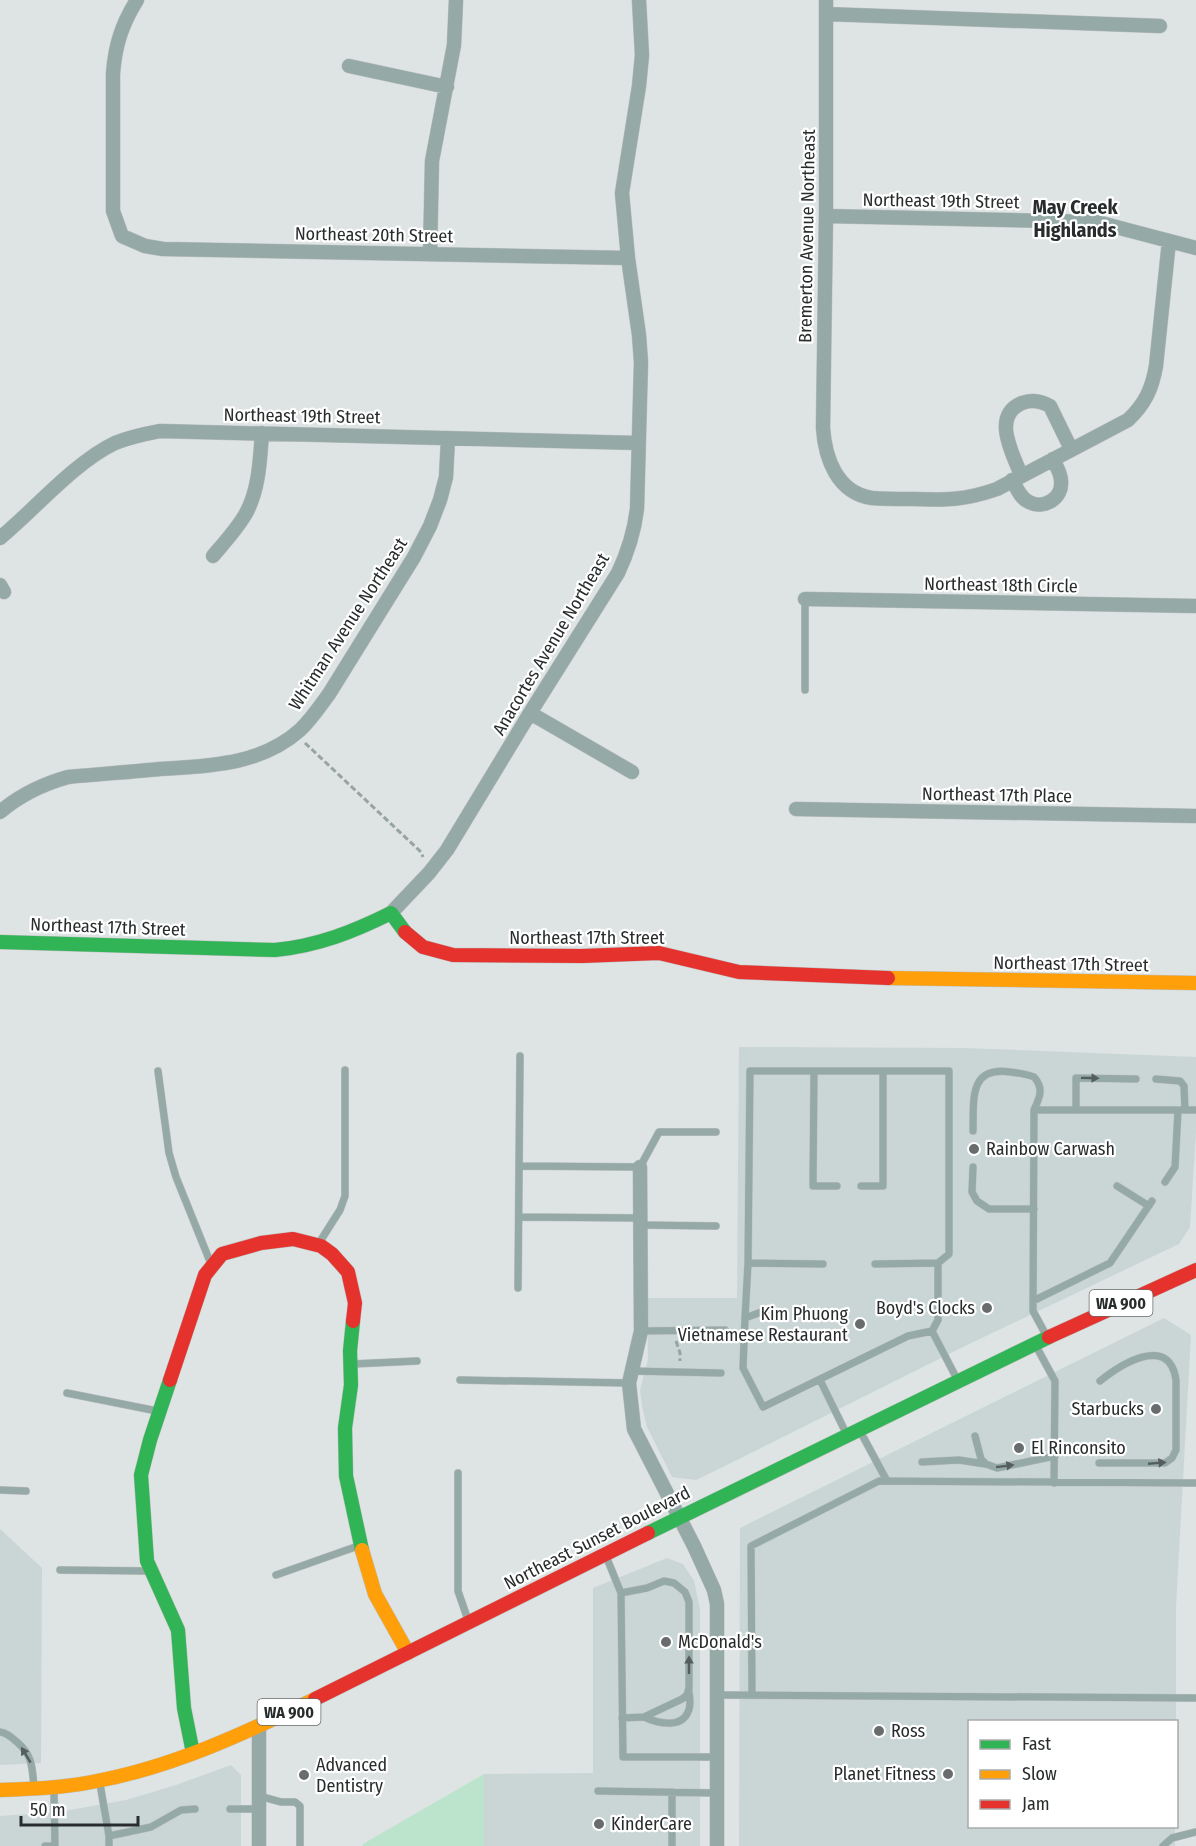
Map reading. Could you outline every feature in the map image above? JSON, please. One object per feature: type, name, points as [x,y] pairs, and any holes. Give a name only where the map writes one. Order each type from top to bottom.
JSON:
[{"type":"street","name":"Northeast 20th Street","points":[[137,0],[119,33],[114,55],[113,211],[122,236],[145,246],[163,249],[628,258]]},
{"type":"street","points":[[430,254],[432,161],[454,45],[456,0]]},
{"type":"street","name":"Anacortes Avenue Northeast","points":[[391,913],[429,873],[447,850],[618,573],[627,555],[633,533],[637,509],[641,362],[622,193],[642,55],[639,0]]},
{"type":"street","points":[[826,7],[1160,26]]},
{"type":"street","name":"Bremerton Avenue Northeast","points":[[826,7],[823,428],[828,458],[834,472],[851,490],[871,498],[957,500],[975,497],[997,489],[1017,478]]},
{"type":"street","points":[[350,66],[447,87]]},
{"type":"street","name":"Northeast 19th Street","points":[[826,216],[1097,222],[1196,248]]},
{"type":"street","points":[[1017,478],[1128,420],[1140,408],[1148,395],[1156,366],[1169,242]]},
{"type":"street","points":[[1053,459],[1062,479],[1062,486],[1050,502],[1036,505],[1029,502],[1023,498],[1005,430],[1009,415],[1020,404],[1035,401],[1050,406],[1071,449]]},
{"type":"street","name":"Northeast 19th Street","points":[[0,538],[94,455],[115,443],[136,435],[160,431],[638,443]]},
{"type":"street","points":[[213,556],[246,513],[258,474],[262,433]]},
{"type":"street","name":"Whitman Avenue Northeast","points":[[0,812],[12,802],[46,783],[68,777],[245,760],[280,744],[300,730],[329,694],[425,537],[440,500],[446,477],[448,438]]},
{"type":"street","name":"Northeast 18th Circle","points":[[806,599],[1196,606]]},
{"type":"street","points":[[530,713],[632,772]]},
{"type":"street","name":"Northeast 17th Place","points":[[796,809],[1196,816]]},
{"type":"street","name":"Northeast 17th Street","points":[[0,942],[284,949],[328,940],[357,930],[391,913],[413,941],[439,953],[453,955],[582,956],[659,953],[739,972],[925,980],[1196,983]]},
{"type":"street","points":[[640,1167],[641,1331],[630,1377],[634,1429],[680,1516],[714,1590],[717,1622],[717,1846]]},
{"type":"street","points":[[193,1752],[184,1708],[178,1630],[147,1562],[141,1476],[205,1275],[222,1254],[261,1243],[293,1239],[318,1245],[332,1254],[348,1272],[355,1303],[350,1364],[351,1384],[345,1428],[346,1476],[360,1546],[375,1594],[408,1653]]},
{"type":"street","name":"Northeast Sunset Boulevard","points":[[0,1790],[54,1788],[124,1776],[159,1766],[259,1727],[680,1516],[1156,1286],[1196,1270]]},
{"type":"street","points":[[259,1727],[259,1846]]},
{"type":"lane","points":[[805,690],[806,599]]},
{"type":"lane","points":[[518,1288],[520,1056]]},
{"type":"lane","points":[[318,1245],[340,1210],[345,1196],[345,1070]]},
{"type":"lane","points":[[158,1071],[169,1153],[176,1177],[210,1264],[213,1266]]},
{"type":"lane","points":[[875,1264],[938,1263],[949,1254],[949,1071],[750,1071],[748,1263],[743,1368],[763,1407],[908,1336],[932,1331],[938,1320],[938,1263]]},
{"type":"lane","points":[[814,1071],[813,1186],[837,1186]]},
{"type":"lane","points":[[861,1186],[883,1186],[883,1071]]},
{"type":"lane","points":[[973,1131],[974,1091],[982,1077],[990,1072],[1006,1071],[1034,1077],[1041,1092],[1034,1110],[1033,1311],[1055,1381],[1054,1482]]},
{"type":"lane","points":[[1076,1110],[1076,1078],[1136,1079]]},
{"type":"lane","points":[[1156,1079],[1180,1081],[1184,1086],[1175,1167],[1165,1182]]},
{"type":"lane","points":[[1034,1110],[1196,1110]]},
{"type":"lane","points":[[519,1166],[640,1167],[659,1132],[716,1132]]},
{"type":"lane","points":[[973,1167],[972,1192],[977,1201],[989,1209],[1034,1209]]},
{"type":"lane","points":[[1033,1301],[1110,1263],[1150,1204],[1117,1186]]},
{"type":"lane","points":[[519,1217],[716,1226]]},
{"type":"lane","points":[[748,1263],[823,1264]]},
{"type":"lane","points":[[745,1318],[767,1310]]},
{"type":"lane","points":[[641,1331],[725,1330]]},
{"type":"lane","points":[[932,1331],[958,1381]]},
{"type":"lane","points":[[1099,1463],[1165,1463],[1172,1458],[1176,1450],[1176,1380],[1174,1372],[1165,1359],[1150,1355],[1142,1357],[1118,1367],[1100,1381]]},
{"type":"lane","points":[[350,1364],[417,1360]]},
{"type":"lane","points":[[460,1380],[630,1377],[680,1372],[721,1373]]},
{"type":"lane","points":[[820,1380],[887,1481]]},
{"type":"lane","points":[[68,1393],[160,1412]]},
{"type":"lane","points":[[975,1436],[981,1459],[986,1464]]},
{"type":"lane","points":[[922,1462],[959,1460],[997,1468],[1055,1456]]},
{"type":"lane","points":[[458,1473],[458,1591],[469,1622]]},
{"type":"lane","points":[[752,1695],[751,1546],[879,1481],[1196,1483]]},
{"type":"lane","points":[[0,1490],[26,1491]]},
{"type":"lane","points":[[276,1575],[360,1546]]},
{"type":"lane","points":[[605,1554],[621,1593],[623,1757],[717,1757]]},
{"type":"lane","points":[[60,1570],[152,1571]]},
{"type":"lane","points":[[621,1593],[646,1588],[664,1581],[674,1583],[685,1592],[689,1602],[689,1710],[684,1718],[675,1722],[657,1723],[644,1717]]},
{"type":"lane","points":[[622,1718],[644,1717],[682,1699],[687,1695],[689,1688]]},
{"type":"lane","points":[[717,1695],[1196,1698]]},
{"type":"lane","points":[[0,1732],[6,1733],[23,1747],[29,1756],[32,1763],[34,1790]]},
{"type":"lane","points":[[99,1781],[109,1846]]},
{"type":"lane","points":[[45,1846],[55,1846],[54,1788]]},
{"type":"lane","points":[[598,1791],[717,1793]]},
{"type":"lane","points":[[672,1792],[672,1846]]},
{"type":"lane","points":[[230,1809],[259,1803],[296,1802],[300,1806],[300,1846]]},
{"type":"lane","points":[[109,1836],[151,1827],[181,1810],[195,1809]]},
{"type":"lane","points":[[1163,1846],[1172,1838],[1196,1832]]},
{"type":"path","points":[[300,730],[305,743],[421,852],[429,873]]},
{"type":"path","points":[[676,1331],[676,1343],[680,1353],[680,1372]]},
{"type":"shaded area","points":[[739,1047],[963,1048],[1196,1057],[1196,1132],[1190,1227],[1179,1244],[965,1346],[696,1480],[672,1477],[647,1427],[642,1406],[640,1390],[648,1359],[647,1298],[737,1298]]},
{"type":"shaded area","points":[[1164,1318],[1191,1335],[1176,1607],[1176,1720],[968,1720],[968,1828],[1175,1828],[1175,1846],[739,1846],[740,1528]]},
{"type":"shaded area","points":[[0,1529],[42,1568],[41,1763],[0,1765]]},
{"type":"shaded area","points":[[667,1558],[683,1564],[694,1581],[700,1609],[700,1846],[484,1846],[484,1774],[593,1773],[593,1588]]},
{"type":"shaded area","points":[[231,1765],[241,1775],[241,1846],[0,1846],[0,1816],[59,1812],[126,1800]]},
{"type":"green space","points":[[484,1774],[484,1846],[363,1846],[363,1844]]},
{"type":"traffic: fast","points":[[0,942],[275,950],[335,937],[391,913],[405,932]]},
{"type":"traffic: fast","points":[[353,1321],[350,1351],[351,1385],[345,1428],[346,1476],[362,1550]]},
{"type":"traffic: fast","points":[[648,1533],[1049,1337]]},
{"type":"traffic: fast","points":[[170,1380],[141,1475],[147,1561],[178,1630],[184,1708],[193,1753]]},
{"type":"traffic: slow","points":[[888,978],[1196,983]]},
{"type":"traffic: slow","points":[[362,1550],[375,1594],[408,1653]]},
{"type":"traffic: slow","points":[[0,1790],[80,1784],[150,1768],[234,1737],[315,1699]]},
{"type":"traffic: jam","points":[[405,932],[423,947],[453,955],[582,956],[659,953],[739,972],[888,978]]},
{"type":"traffic: jam","points":[[170,1380],[205,1275],[222,1254],[261,1243],[293,1239],[321,1246],[332,1254],[348,1272],[355,1303],[353,1321]]},
{"type":"traffic: jam","points":[[1049,1337],[1196,1270]]},
{"type":"traffic: jam","points":[[315,1699],[648,1533]]},
{"type":"place","name":"Rainbow Carwash","points":[[974,1149]]},
{"type":"place","name":"Boyd's Clocks","points":[[987,1308]]},
{"type":"place","name":"Kim Phuong Vietnamese Restaurant","points":[[860,1324]]},
{"type":"place","name":"Starbucks","points":[[1156,1409]]},
{"type":"place","name":"El Rinconsito","points":[[1019,1448]]},
{"type":"place","name":"McDonald's","points":[[666,1642]]},
{"type":"place","name":"Ross","points":[[879,1731]]},
{"type":"place","name":"Planet Fitness","points":[[948,1774]]},
{"type":"place","name":"Advanced Dentistry","points":[[304,1775]]},
{"type":"place","name":"KinderCare","points":[[599,1824]]},
{"type":"district","name":"May Creek Highlands","points":[[1075,218]]}]
